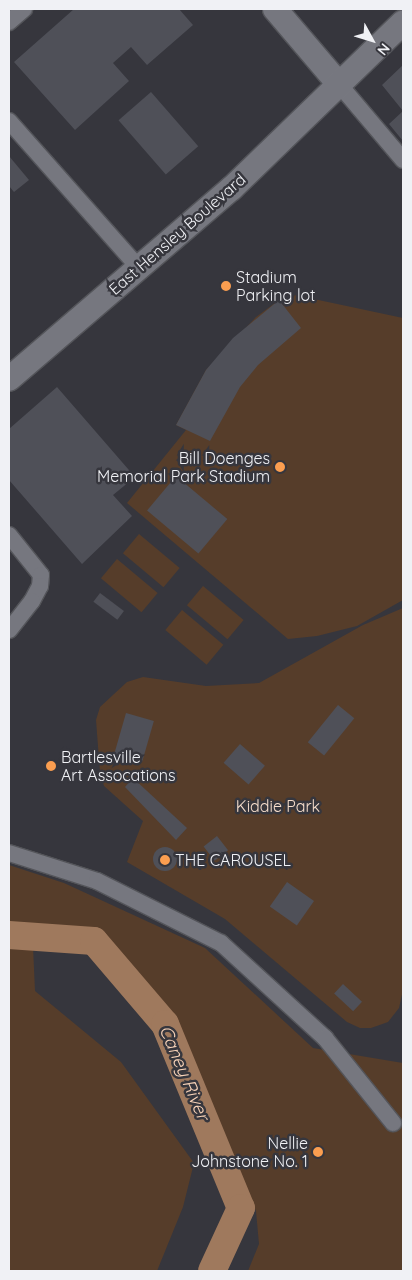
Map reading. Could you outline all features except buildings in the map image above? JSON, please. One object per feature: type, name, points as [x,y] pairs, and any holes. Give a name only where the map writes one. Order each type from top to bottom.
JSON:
[{"type":"main road","points":[[275,9],[338,83]]},
{"type":"main road","name":"East Hensley Boulevard","points":[[9,379],[232,188],[338,83],[403,22]]},
{"type":"street","points":[[9,22],[24,9]]},
{"type":"street","points":[[338,83],[403,160]]},
{"type":"street","points":[[9,121],[138,267]]},
{"type":"street","points":[[9,534],[40,575],[40,586],[32,601],[9,630]]},
{"type":"street","points":[[9,853],[97,881],[221,943],[325,1038],[393,1123]]},
{"type":"green space","name":"Bill Doenges Memorial Park Stadium","points":[[295,295],[403,318],[403,600],[357,626],[317,636],[288,639],[127,503],[186,430],[176,425],[206,370],[256,317],[279,300],[286,307]]},
{"type":"green space","points":[[139,534],[180,568],[164,587],[123,553]]},
{"type":"green space","points":[[117,559],[158,593],[142,612],[101,578]]},
{"type":"green space","points":[[203,586],[244,620],[228,639],[187,605]]},
{"type":"green space","name":"Kiddie Park","points":[[403,608],[403,990],[399,1008],[388,1022],[371,1028],[360,1028],[347,1022],[225,919],[127,862],[143,821],[104,786],[100,772],[96,720],[100,707],[127,682],[143,677],[206,686],[259,683],[363,625]]},
{"type":"green space","points":[[182,610],[223,645],[207,665],[165,630]]},
{"type":"green space","points":[[9,865],[64,883],[205,948],[313,1048],[403,1063],[403,1271],[248,1271],[259,1244],[256,1211],[171,1011],[96,928],[32,924],[35,991],[121,1062],[194,1163],[183,1207],[157,1271],[9,1271]]},
{"type":"waterway","name":"Caney River","points":[[9,935],[94,941],[165,1024],[241,1208],[212,1271]]},
{"type":"place","name":"Stadium Parking lot","points":[[226,286]]},
{"type":"place","name":"Bill Doenges Memorial Park Stadium","points":[[280,467]]},
{"type":"place","name":"Bartlesville Art Assocations","points":[[51,766]]},
{"type":"place","name":"THE CAROUSEL","points":[[165,860]]},
{"type":"place","name":"Nellie Johnstone No. 1","points":[[318,1152]]}]
